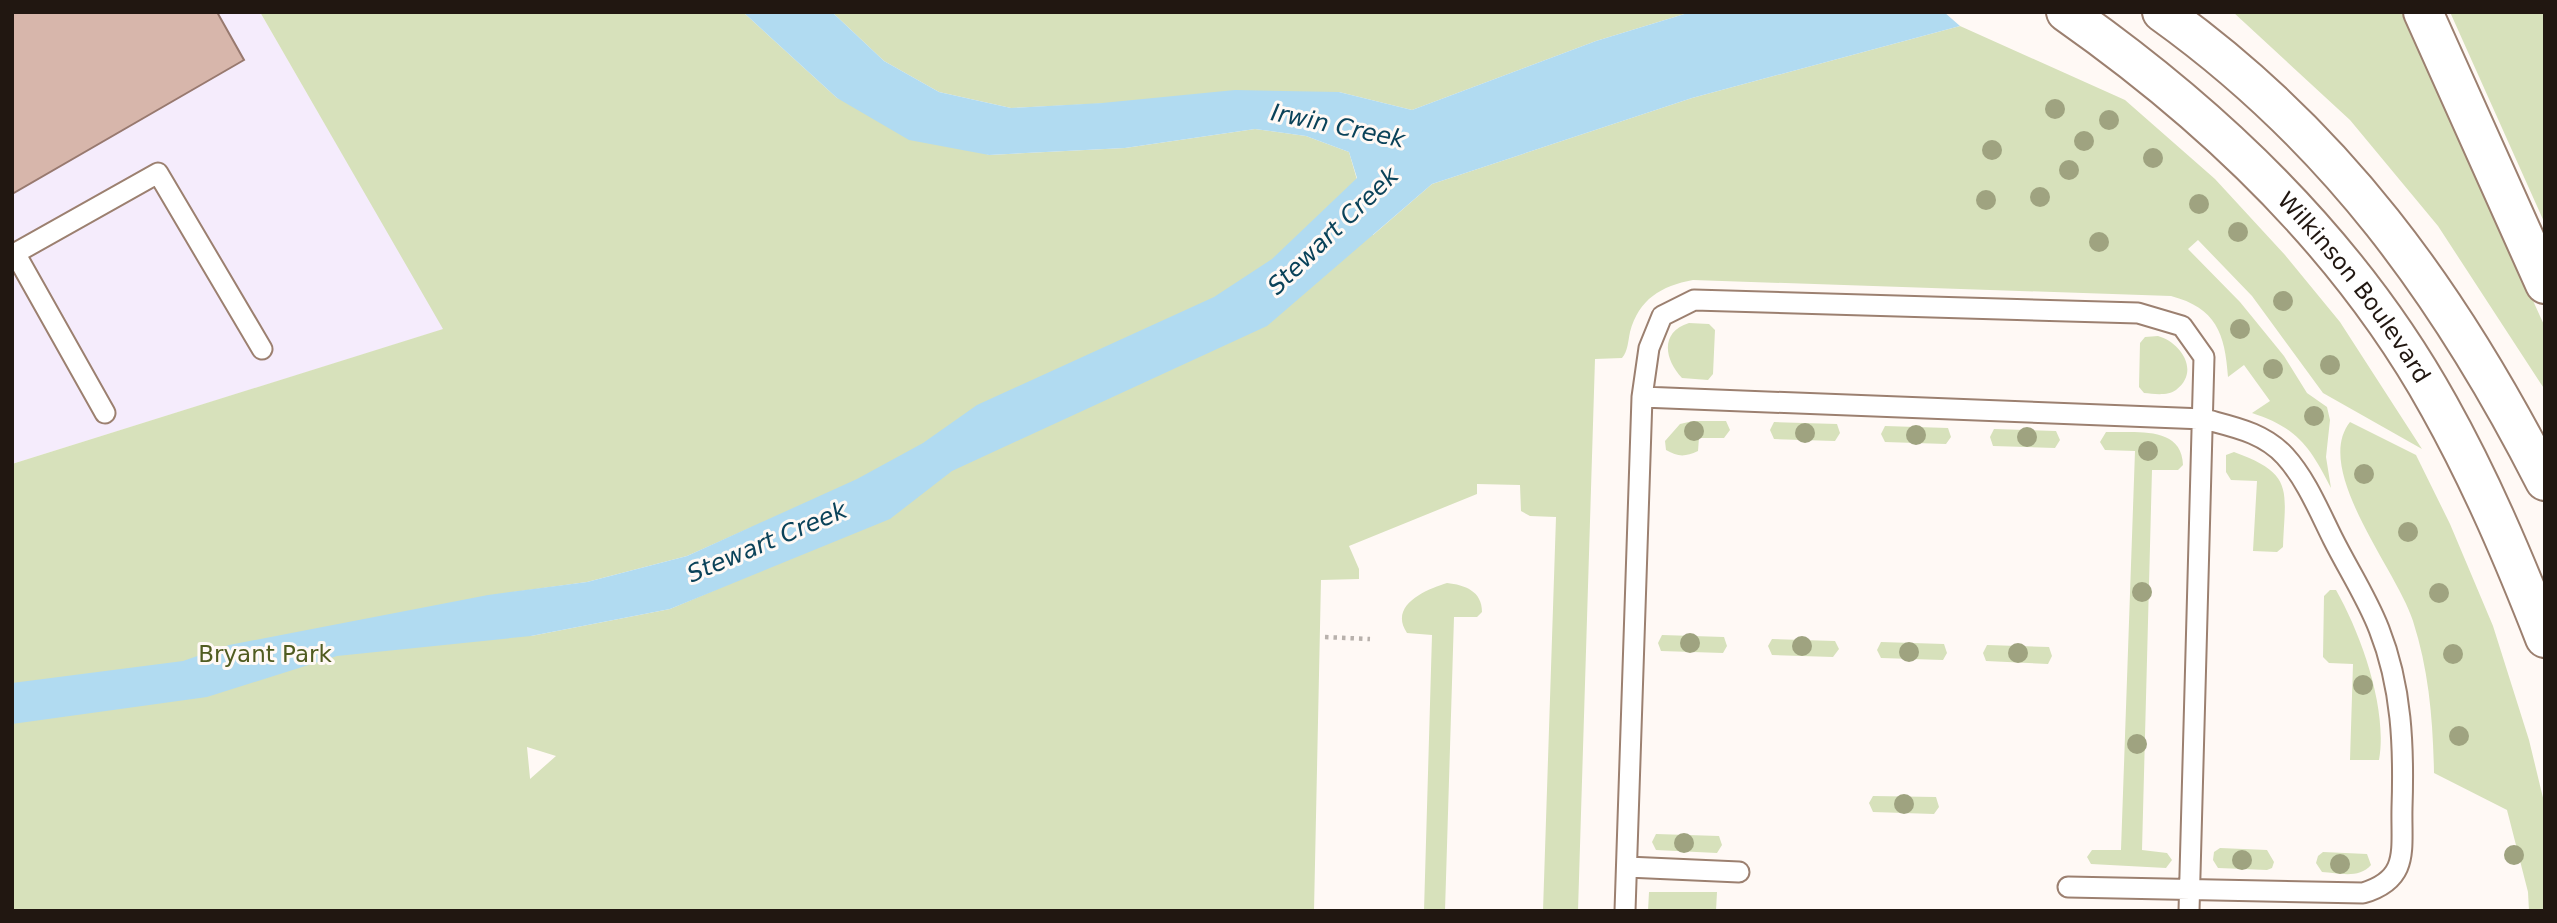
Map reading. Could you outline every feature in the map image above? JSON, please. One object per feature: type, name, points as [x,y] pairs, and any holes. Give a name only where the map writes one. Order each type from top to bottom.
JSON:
[{"type":"main road","name":"Wilkinson Boulevard","points":[[2066,12],[2117,48],[2203,118],[2299,215],[2371,302],[2439,405],[2507,539],[2545,638]]},
{"type":"main road","points":[[2162,12],[2201,40],[2297,123],[2388,226],[2449,312],[2505,402],[2545,481]]},
{"type":"main road","points":[[2423,12],[2545,284]]},
{"type":"lane","points":[[105,413],[14,254],[158,173],[262,349]]},
{"type":"lane","points":[[1625,911],[1642,397],[1649,348],[1662,316],[1694,300],[2138,313],[2182,326],[2204,357],[2189,911]]},
{"type":"lane","points":[[1642,397],[2204,419],[2260,435],[2285,455],[2304,482],[2379,629],[2395,687],[2404,741],[2401,853],[2395,876],[2382,887],[2362,893],[2068,887]]},
{"type":"lane","points":[[1627,867],[1739,872]]},
{"type":"path","points":[[1325,637],[1370,639]]},
{"type":"shaded area","points":[[12,12],[260,12],[444,329],[12,464]]},
{"type":"green space","name":"Bryant Park","points":[[260,12],[743,12],[837,98],[989,155],[1125,148],[1255,129],[1306,136],[1349,152],[1373,235],[1432,184],[1692,98],[1960,26],[2125,100],[2215,179],[2285,255],[2340,322],[2422,449],[2323,393],[2252,296],[2198,240],[2188,249],[2240,302],[2284,356],[2307,393],[2327,407],[2330,420],[2326,457],[2331,488],[2301,441],[2281,425],[2252,413],[2270,401],[2244,365],[2228,377],[2221,335],[2208,315],[2186,301],[2171,296],[1693,280],[1661,290],[1645,303],[1634,321],[1622,358],[1595,359],[1578,911],[1543,911],[1556,517],[1530,516],[1521,511],[1520,485],[1477,484],[1477,494],[1349,546],[1359,569],[1359,579],[1321,580],[1314,911],[12,911],[12,464],[443,329]],"holes":[[[752,527],[812,549],[670,609],[531,636],[514,592],[587,582],[687,556]],[[527,747],[556,756],[530,779],[530,778]]]},
{"type":"green space","points":[[832,12],[1691,12],[1596,41],[1412,110],[1339,92],[1011,108],[939,92],[884,61]]},
{"type":"green space","points":[[2233,12],[2402,12],[2545,327],[2545,390],[2438,226],[2350,120]]},
{"type":"green space","points":[[2450,12],[2545,12],[2545,224]]},
{"type":"green space","points":[[1689,323],[1709,324],[1715,330],[1713,374],[1708,380],[1682,378],[1671,363],[1669,339],[1680,327]]},
{"type":"green space","points":[[2158,336],[2174,344],[2180,351],[2185,358],[2187,374],[2173,392],[2144,393],[2139,387],[2140,343],[2145,337]]},
{"type":"green space","points":[[1693,421],[1726,421],[1730,430],[1724,438],[1699,438],[1698,451],[1689,454],[1678,455],[1666,450],[1665,441],[1680,424]]},
{"type":"green space","points":[[1774,422],[1837,424],[1840,433],[1835,441],[1774,439],[1770,430]]},
{"type":"green space","points":[[2350,422],[2416,455],[2450,524],[2493,626],[2529,740],[2545,806],[2545,911],[2529,911],[2528,892],[2507,810],[2434,773],[2429,696],[2413,621],[2361,520],[2349,493],[2342,466],[2341,442]]},
{"type":"green space","points":[[1885,426],[1948,428],[1951,437],[1946,444],[1885,442],[1881,434]]},
{"type":"green space","points":[[1994,429],[2056,431],[2060,440],[2055,448],[1993,446],[1990,437]]},
{"type":"green space","points":[[2106,432],[2143,432],[2166,437],[2175,443],[2181,452],[2183,465],[2178,470],[2152,470],[2142,850],[2167,853],[2172,860],[2166,868],[2091,864],[2087,857],[2092,850],[2121,850],[2135,451],[2105,450],[2100,442]]},
{"type":"green space","points":[[2234,452],[2268,468],[2282,486],[2285,511],[2283,547],[2277,552],[2253,551],[2257,481],[2231,480],[2226,472],[2226,455]]},
{"type":"green space","points":[[1447,583],[1460,585],[1476,594],[1482,612],[1477,617],[1454,617],[1445,911],[1424,911],[1432,635],[1407,633],[1402,623],[1402,614],[1412,600]]},
{"type":"green space","points":[[2330,590],[2336,590],[2355,628],[2370,672],[2380,718],[2379,760],[2350,760],[2353,664],[2329,663],[2323,657],[2324,596]]},
{"type":"green space","points":[[1662,635],[1724,637],[1727,646],[1723,653],[1661,651],[1658,643]]},
{"type":"green space","points":[[1772,639],[1835,641],[1839,649],[1833,657],[1772,655],[1768,646]]},
{"type":"green space","points":[[1881,642],[1944,644],[1947,653],[1943,660],[1881,658],[1877,650]]},
{"type":"green space","points":[[1987,645],[2049,647],[2052,656],[2048,664],[1986,661],[1983,653]]},
{"type":"green space","points":[[1873,796],[1936,797],[1939,807],[1934,814],[1873,812],[1869,803]]},
{"type":"green space","points":[[1656,834],[1719,836],[1722,845],[1717,853],[1656,850],[1652,842]]},
{"type":"green space","points":[[2220,848],[2267,850],[2274,862],[2272,868],[2267,870],[2218,868],[2213,860],[2214,852]]},
{"type":"green space","points":[[2323,852],[2367,854],[2371,865],[2355,874],[2322,872],[2316,863]]},
{"type":"green space","points":[[1649,892],[1717,892],[1716,911],[1648,911]]},
{"type":"water","points":[[743,12],[832,12],[884,61],[939,92],[1011,108],[1102,103],[1235,90],[1339,92],[1412,110],[1596,41],[1691,12],[1944,12],[1960,26],[1692,98],[1432,184],[1267,326],[952,471],[890,519],[670,609],[531,636],[337,656],[207,697],[12,724],[12,683],[183,661],[229,645],[488,595],[587,582],[687,556],[857,479],[923,443],[977,405],[1214,297],[1272,259],[1357,178],[1349,152],[1306,136],[1255,129],[1125,148],[989,155],[909,140],[837,98]]},
{"type":"building","points":[[12,12],[217,12],[244,60],[12,194]]},
{"type":"water label","name":"Irwin Creek","points":[[1338,126]]},
{"type":"water label","name":"Stewart Creek","points":[[1333,231]]},
{"type":"water label","name":"Stewart Creek","points":[[767,542]]}]
